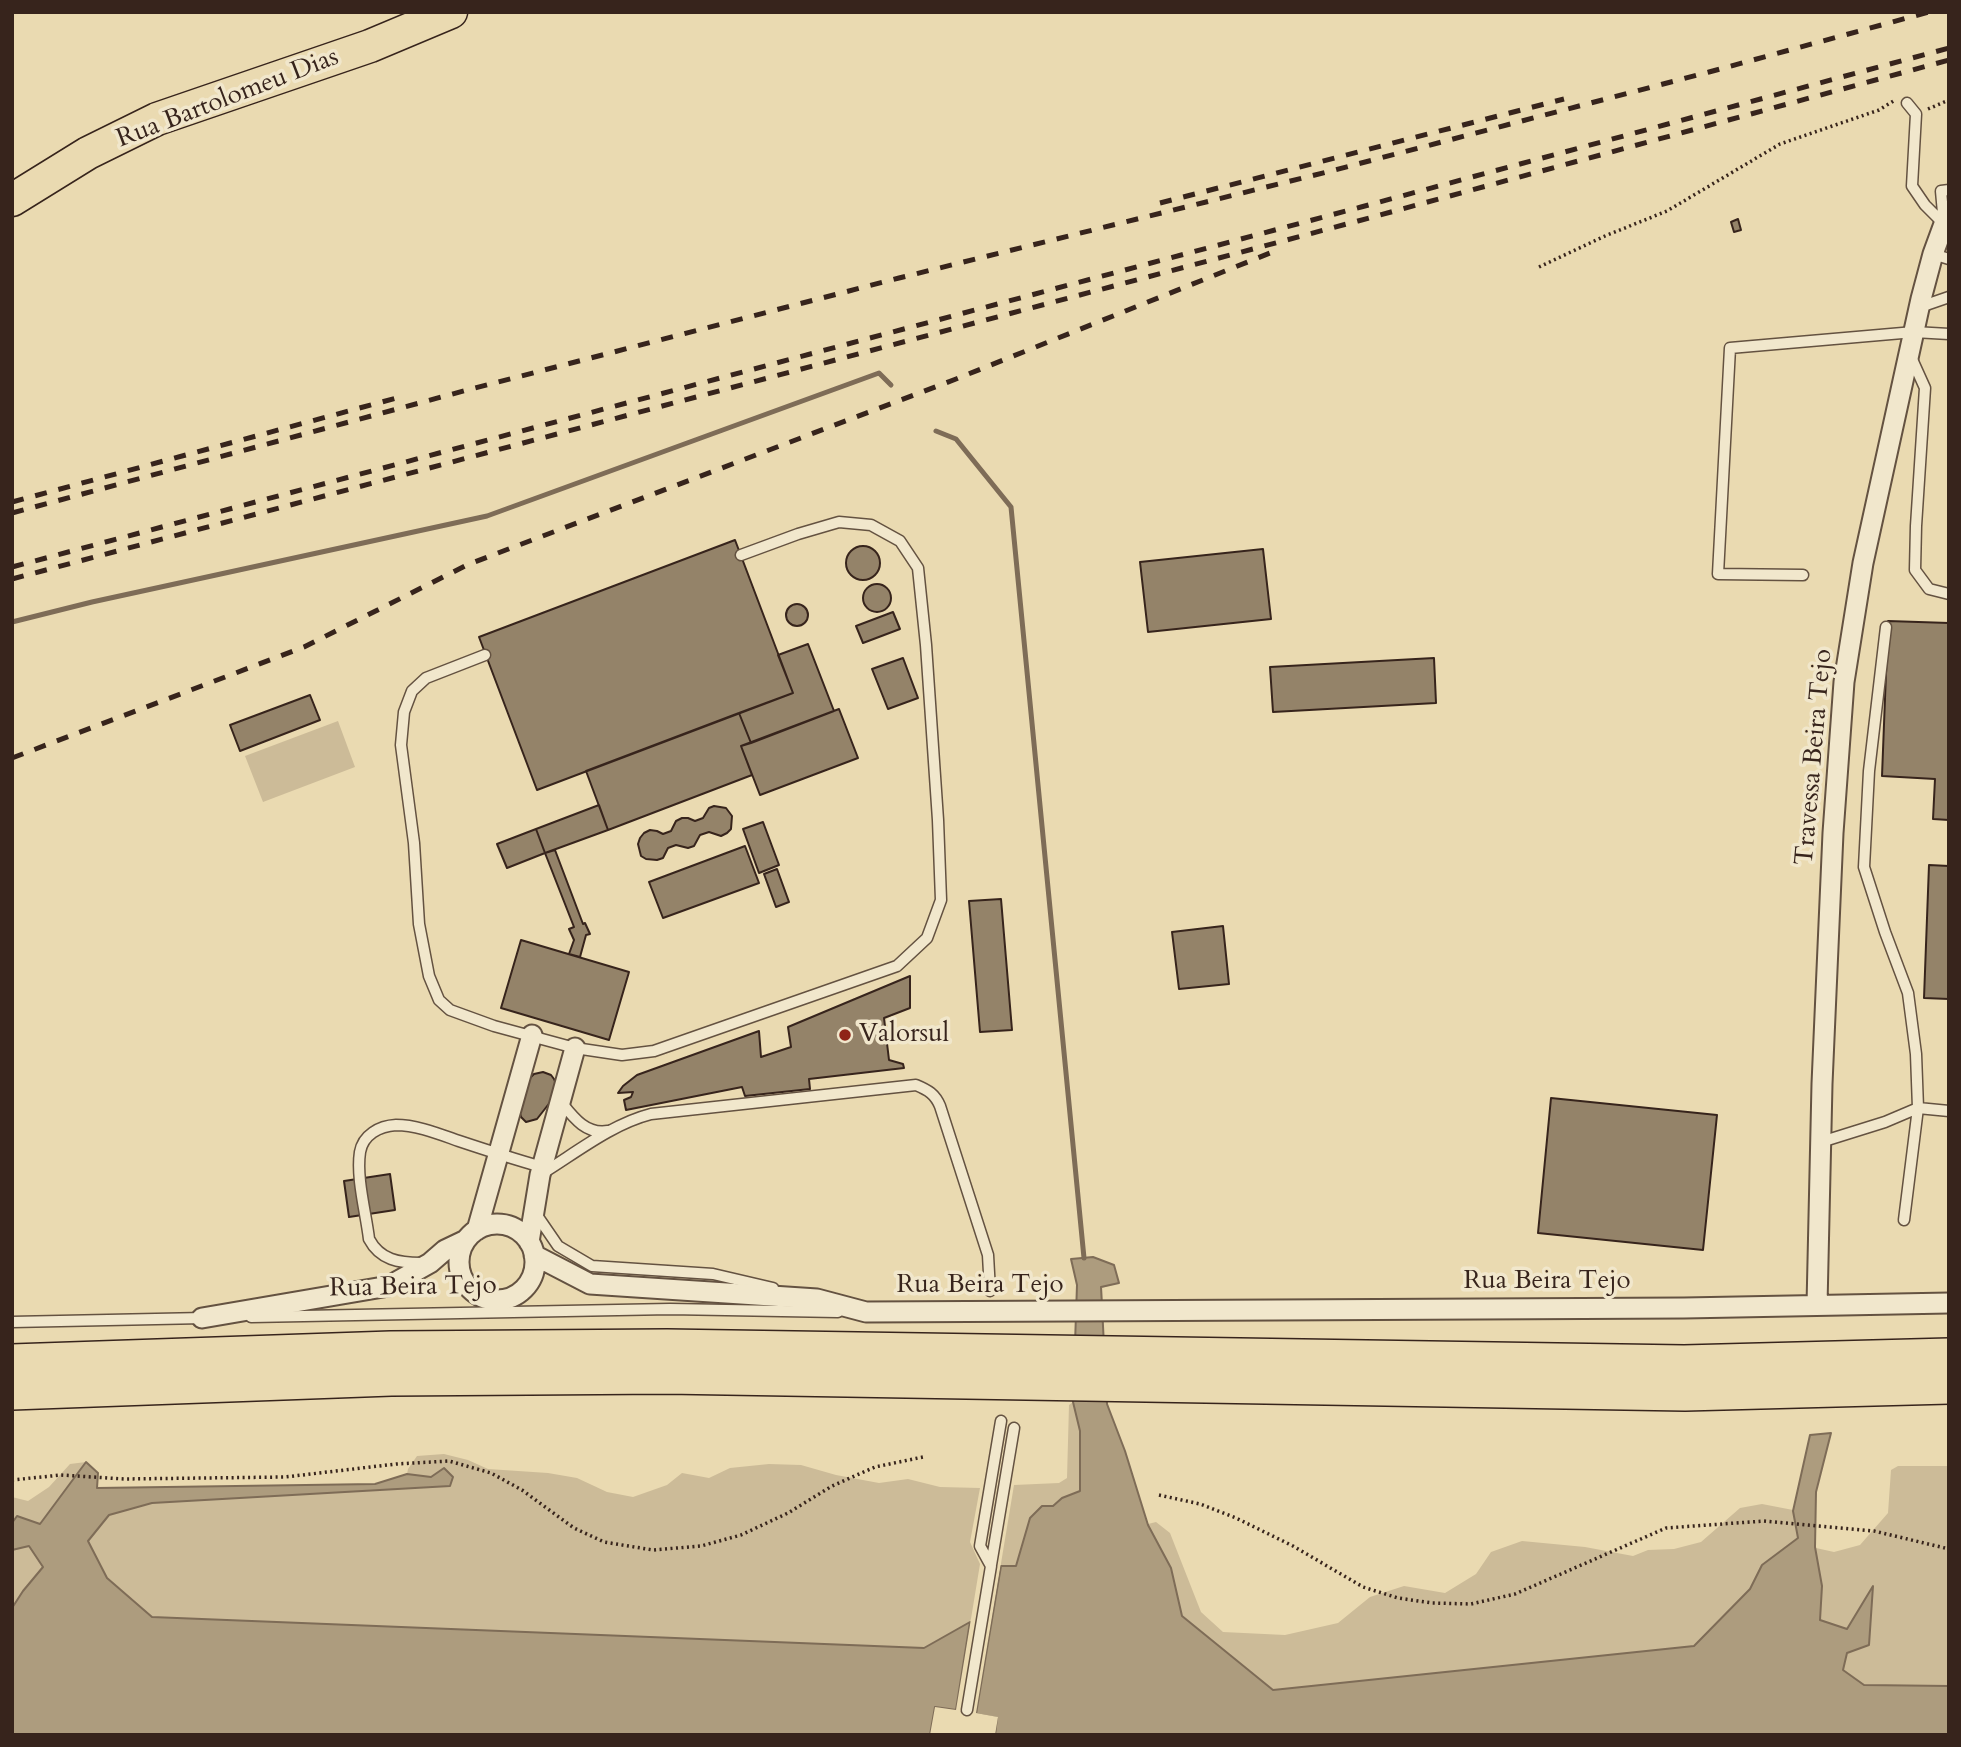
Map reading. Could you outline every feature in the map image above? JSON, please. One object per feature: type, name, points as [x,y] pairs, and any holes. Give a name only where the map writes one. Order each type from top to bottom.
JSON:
[{"type":"highway","points":[[12,1363],[391,1350],[667,1348],[1061,1368]]},
{"type":"highway","points":[[12,1391],[391,1377],[1061,1368],[1122,1368],[1685,1392],[1948,1378]]},
{"type":"main road","name":"Rua Bartolomeu Dias","points":[[12,200],[88,153],[157,119],[370,46],[451,12]]},
{"type":"street","name":"Travessa Beira Tejo","points":[[1817,1306],[1833,833],[1844,682],[1863,563],[1919,308],[1941,257],[1944,223]]},
{"type":"street","points":[[532,1035],[499,1154],[471,1235],[461,1251],[459,1264],[468,1286],[489,1299],[501,1300],[513,1296],[531,1280],[534,1268],[534,1210],[541,1171],[575,1048]]},
{"type":"street","points":[[202,1318],[389,1286],[488,1225],[499,1224],[521,1233],[532,1249],[590,1284],[817,1299],[866,1312]]},
{"type":"street","name":"Rua Beira Tejo","points":[[866,1312],[1949,1303]]},
{"type":"lane","points":[[1907,103],[1916,114],[1912,186],[1925,205],[1944,223]]},
{"type":"lane","points":[[1944,223],[1941,191],[1949,190]]},
{"type":"lane","points":[[1919,308],[1949,297]]},
{"type":"lane","points":[[1802,575],[1718,574],[1730,348],[1914,332],[1949,334]]},
{"type":"lane","points":[[1910,353],[1925,388],[1915,570],[1928,589],[1949,594]]},
{"type":"lane","points":[[485,655],[426,678],[412,691],[404,712],[401,745],[414,843],[419,924],[429,976],[439,1000],[450,1010],[494,1026],[575,1048],[622,1055],[654,1051],[897,966],[927,938],[941,900],[928,672],[918,568],[900,541],[872,525],[839,522],[741,555]]},
{"type":"lane","points":[[1885,627],[1869,771],[1864,867],[1908,993],[1916,1054],[1918,1108],[1904,1220]]},
{"type":"lane","points":[[430,1262],[395,1261],[385,1257],[369,1239],[360,1173],[360,1152],[364,1141],[373,1132],[384,1127],[397,1125],[422,1129],[541,1171],[632,1120],[651,1114],[916,1085],[937,1098],[988,1255],[990,1291]]},
{"type":"lane","points":[[560,1101],[583,1126],[592,1131],[615,1129]]},
{"type":"lane","points":[[1821,1142],[1885,1122],[1918,1108],[1949,1111]]},
{"type":"lane","points":[[534,1210],[558,1246],[592,1266],[713,1274],[817,1299]]},
{"type":"lane","name":"Rua Beira Tejo","points":[[12,1322],[670,1309],[866,1312]]},
{"type":"lane","points":[[991,1566],[980,1546],[1001,1421]]},
{"type":"lane","points":[[967,1710],[1014,1428]]},
{"type":"path","points":[[1539,267],[1667,211],[1780,144],[1879,110],[1901,97],[1907,103]]},
{"type":"path","points":[[1916,114],[1949,100]]},
{"type":"path","points":[[12,1480],[61,1475],[124,1479],[285,1477],[396,1464],[449,1461],[491,1473],[522,1490],[574,1528],[604,1542],[653,1550],[701,1546],[741,1535],[788,1513],[832,1486],[875,1467],[923,1457]]},
{"type":"path","points":[[1160,1495],[1200,1504],[1236,1518],[1293,1546],[1363,1587],[1398,1598],[1432,1603],[1471,1604],[1515,1594],[1666,1528],[1764,1521],[1874,1531],[1949,1549]]},
{"type":"shaded area","points":[[338,721],[355,767],[263,802],[245,756]]},
{"type":"shaded area","points":[[1093,1257],[1114,1265],[1119,1283],[1102,1288],[1107,1404],[1148,1524],[1156,1522],[1170,1533],[1201,1612],[1223,1632],[1285,1635],[1338,1623],[1370,1597],[1404,1586],[1445,1593],[1476,1574],[1491,1552],[1522,1541],[1585,1547],[1633,1556],[1648,1550],[1674,1549],[1701,1542],[1740,1508],[1762,1504],[1793,1510],[1810,1435],[1831,1433],[1816,1492],[1816,1548],[1834,1552],[1860,1545],[1888,1513],[1891,1470],[1898,1466],[1949,1466],[1949,1735],[995,1735],[997,1718],[976,1714],[1014,1485],[1059,1483],[1067,1478],[1077,1285],[1071,1259]]},
{"type":"shaded area","points":[[1093,1257],[1114,1265],[1119,1283],[1101,1287],[1107,1404],[1148,1525],[1171,1568],[1182,1616],[1273,1690],[1694,1646],[1750,1589],[1762,1565],[1798,1538],[1793,1511],[1810,1435],[1831,1433],[1816,1492],[1815,1547],[1822,1586],[1820,1620],[1847,1629],[1873,1586],[1869,1645],[1847,1653],[1843,1670],[1864,1685],[1949,1686],[1949,1735],[995,1735],[997,1718],[976,1714],[1001,1566],[1016,1566],[1030,1518],[1042,1506],[1053,1506],[1062,1498],[1080,1491],[1080,1431],[1073,1402],[1077,1285],[1071,1259]]},
{"type":"shaded area","points":[[444,1454],[488,1469],[577,1478],[607,1492],[633,1497],[667,1485],[682,1473],[709,1478],[730,1468],[769,1464],[801,1465],[879,1483],[908,1479],[940,1487],[980,1488],[970,1542],[980,1564],[956,1710],[935,1707],[930,1735],[419,1735],[12,1709],[12,1497],[28,1501],[49,1487],[70,1464],[86,1462],[98,1473],[97,1488],[375,1484],[407,1474],[417,1456]]},
{"type":"shaded area","points":[[86,1462],[98,1473],[97,1488],[375,1484],[407,1474],[431,1477],[444,1468],[453,1477],[450,1486],[152,1503],[109,1515],[88,1541],[107,1578],[152,1617],[924,1648],[970,1622],[956,1710],[935,1707],[930,1735],[12,1735],[12,1608],[43,1567],[29,1546],[12,1550],[12,1523],[17,1516],[40,1524]]},
{"type":"pier","points":[[1001,1562],[976,1713],[998,1717],[995,1735],[991,1735],[994,1720],[975,1717],[972,1713],[997,1565]]},
{"type":"pier","points":[[971,1619],[974,1623],[959,1711],[955,1714],[938,1711],[934,1735],[930,1735],[935,1707],[956,1710]]},
{"type":"building","points":[[1738,219],[1741,230],[1734,232],[1731,222]]},
{"type":"building","points":[[735,540],[793,693],[537,790],[479,637]]},
{"type":"building","points":[[863,546],[875,551],[880,563],[875,575],[863,580],[851,575],[846,563],[851,551]]},
{"type":"building","points":[[1263,549],[1271,619],[1148,632],[1140,562]]},
{"type":"building","points":[[877,584],[887,588],[891,598],[887,608],[877,612],[867,608],[863,598],[867,588]]},
{"type":"building","points":[[797,604],[807,611],[808,615],[801,625],[797,626],[787,619],[786,615],[793,605]]},
{"type":"building","points":[[893,612],[900,629],[863,643],[856,626]]},
{"type":"building","points":[[1888,621],[1949,623],[1949,820],[1933,819],[1935,779],[1882,776]]},
{"type":"building","points":[[808,644],[834,711],[751,743],[739,713],[793,693],[778,655]]},
{"type":"building","points":[[903,658],[918,698],[888,709],[872,669]]},
{"type":"building","points":[[1434,658],[1436,703],[1273,712],[1270,667]]},
{"type":"building","points":[[310,695],[320,720],[240,751],[230,725]]},
{"type":"building","points":[[839,709],[858,758],[760,795],[741,746]]},
{"type":"building","points":[[739,713],[751,743],[741,746],[752,775],[608,830],[586,771]]},
{"type":"building","points":[[599,805],[608,830],[545,853],[536,829]]},
{"type":"building","points":[[709,808],[726,808],[732,816],[731,829],[727,833],[721,836],[709,832],[700,835],[694,846],[688,848],[676,845],[668,848],[663,858],[657,860],[641,856],[638,844],[644,833],[650,830],[663,834],[671,831],[676,821],[682,818],[695,821],[703,818]]},
{"type":"building","points":[[763,822],[779,865],[759,873],[743,829]]},
{"type":"building","points":[[536,829],[545,853],[507,868],[497,844]]},
{"type":"building","points":[[745,846],[759,883],[663,918],[649,882]]},
{"type":"building","points":[[555,850],[583,924],[585,923],[590,934],[586,935],[580,957],[569,954],[574,940],[569,929],[574,927],[545,853]]},
{"type":"building","points":[[1929,865],[1949,866],[1949,999],[1924,998]]},
{"type":"building","points":[[777,869],[789,902],[776,907],[764,874]]},
{"type":"building","points":[[1001,899],[1012,1030],[980,1032],[969,901]]},
{"type":"building","points":[[1223,926],[1229,984],[1179,989],[1172,932]]},
{"type":"building","points":[[521,940],[629,972],[609,1040],[501,1008]]},
{"type":"building","points":[[910,976],[910,1008],[884,1018],[889,1060],[903,1064],[904,1068],[809,1079],[810,1089],[745,1096],[742,1087],[626,1110],[624,1100],[631,1097],[633,1092],[618,1093],[637,1075],[759,1031],[761,1057],[791,1047],[788,1027]]},
{"type":"building","points":[[543,1072],[554,1079],[555,1096],[537,1119],[526,1122],[519,1110],[527,1081],[534,1074]]},
{"type":"building","points":[[1551,1098],[1717,1115],[1703,1250],[1538,1233]]},
{"type":"building","points":[[390,1174],[395,1210],[349,1217],[344,1181]]},
{"type":"waterway","points":[[12,622],[487,516],[879,373],[891,385]]},
{"type":"waterway","points":[[936,431],[956,439],[1011,507],[1084,1258]]},
{"type":"railway","points":[[12,513],[471,389],[899,278],[1327,172],[1929,12]]},
{"type":"railway","points":[[12,567],[1949,48]]},
{"type":"railway","points":[[12,579],[1358,221],[1949,60]]},
{"type":"railway","points":[[1160,203],[1564,99]]},
{"type":"railway","points":[[12,758],[304,647],[467,565],[956,379],[1270,253]]},
{"type":"railway","points":[[12,502],[404,396]]},
{"type":"place","name":"Valorsul","points":[[845,1035]]}]
